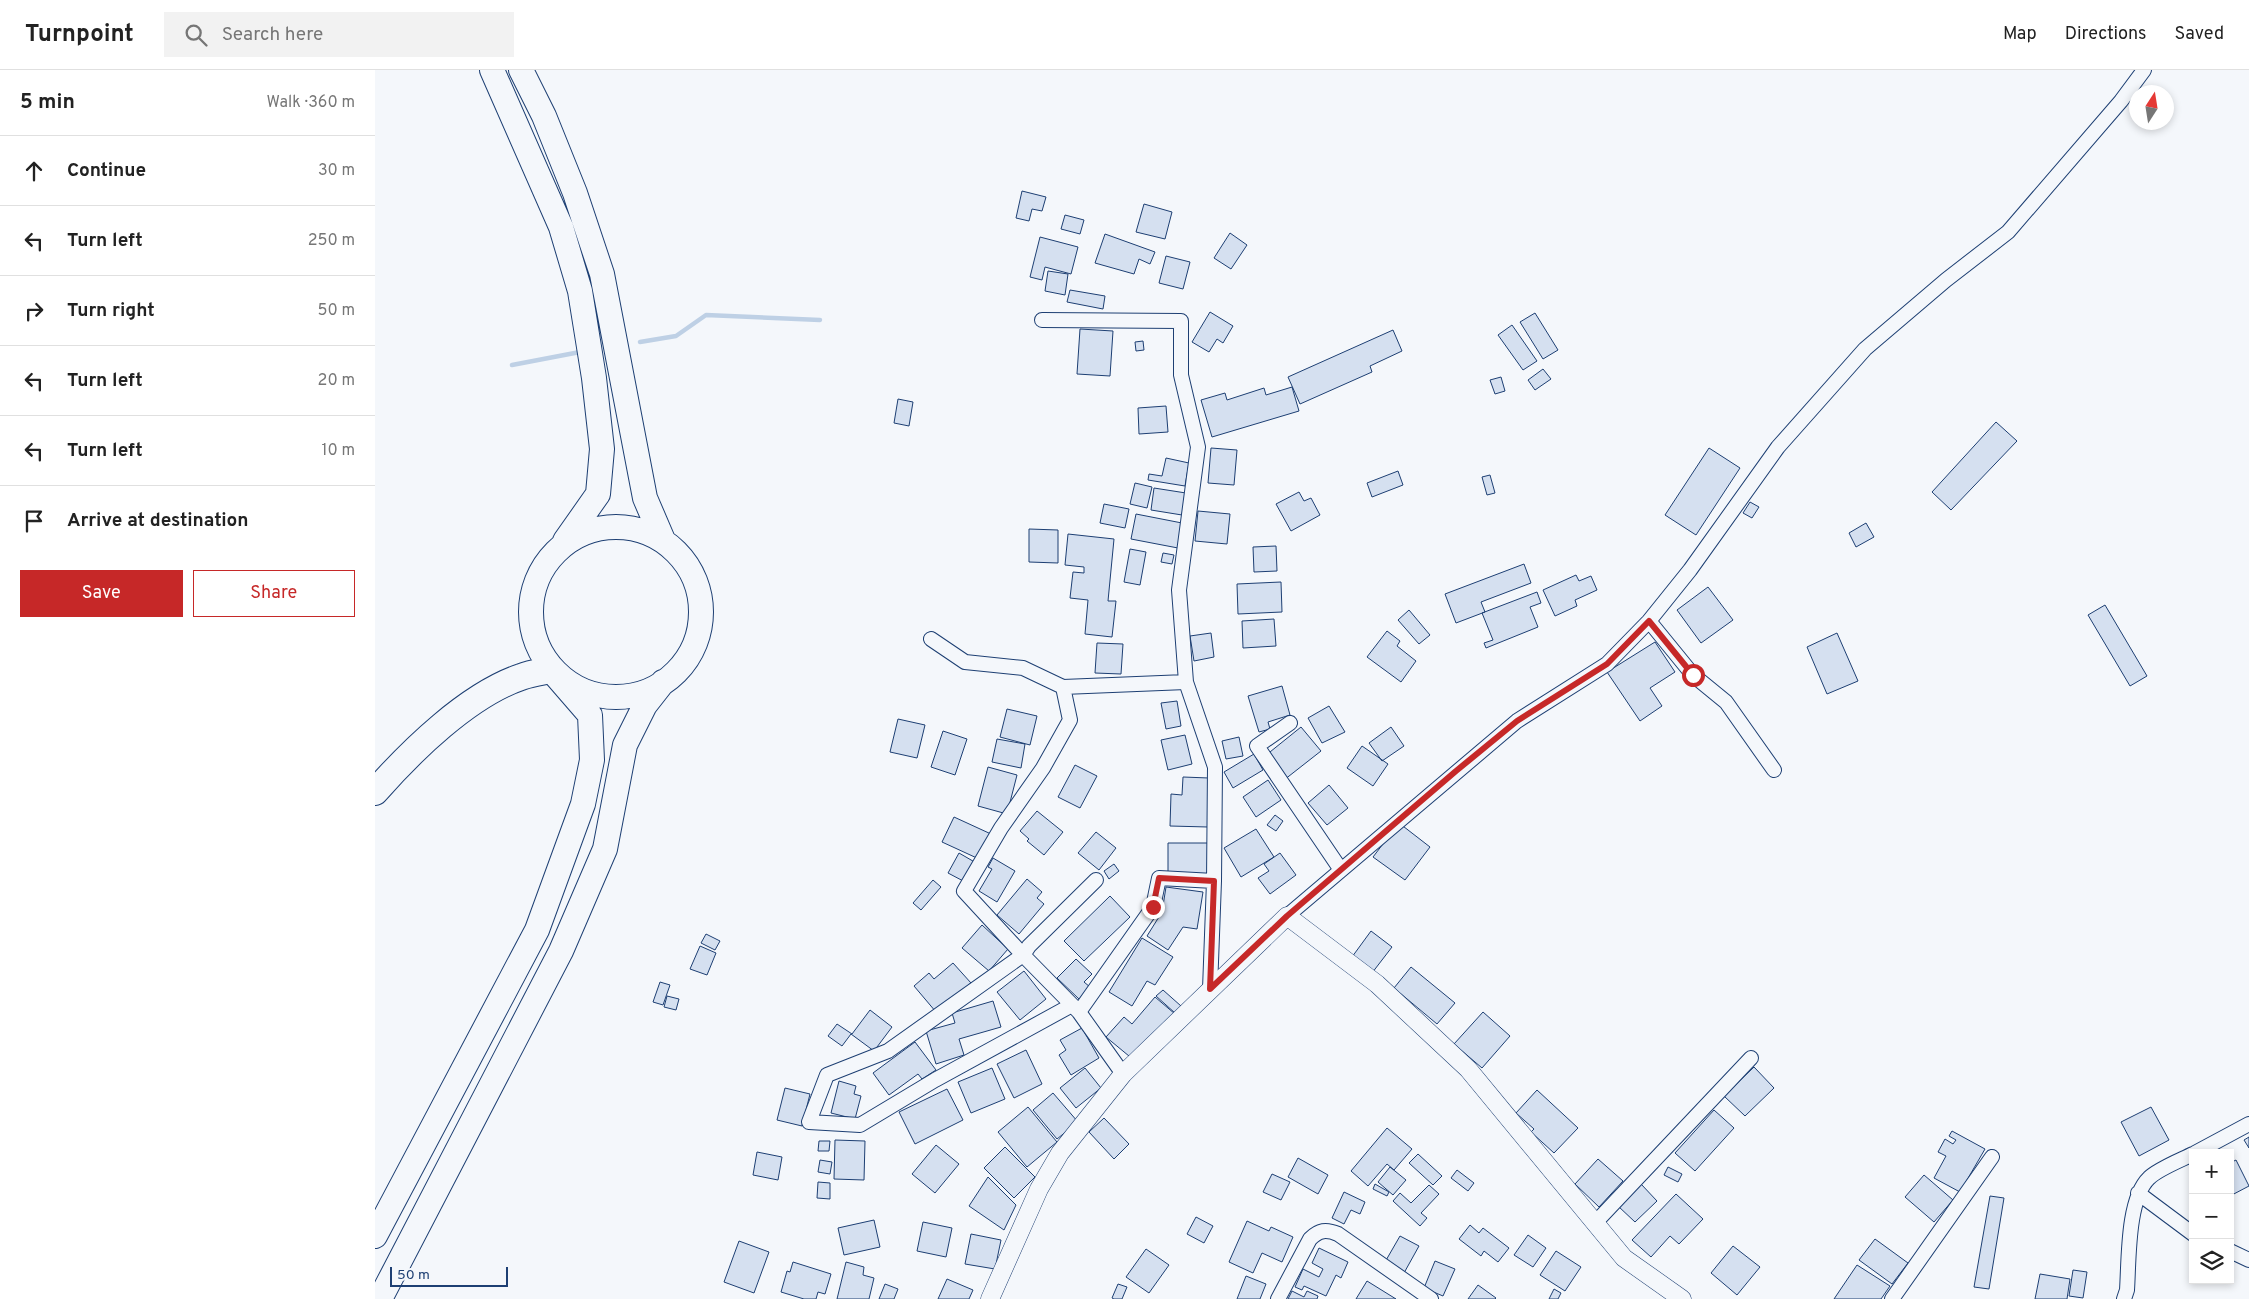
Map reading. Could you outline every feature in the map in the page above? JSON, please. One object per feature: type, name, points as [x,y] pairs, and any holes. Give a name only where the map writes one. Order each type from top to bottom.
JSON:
[{"type":"highway","points":[[375,1236],[537,930],[583,804],[592,760],[590,715],[551,670],[538,646],[531,618],[533,590],[545,564],[564,543],[598,494],[602,449],[594,378],[580,291],[561,227],[492,70]]},
{"type":"highway","points":[[521,70],[544,116],[575,193],[603,274],[645,498],[663,540]]},
{"type":"highway","points":[[375,792],[403,760],[444,724],[486,695],[521,677],[551,670],[573,686],[595,696],[621,699],[643,694],[663,682],[683,664],[696,641],[701,615],[699,589],[687,565],[677,551],[663,540],[639,529],[613,526],[587,531],[564,543]]},
{"type":"highway","points":[[380,1299],[561,951],[605,849],[625,744],[645,706],[663,682]]},
{"type":"street","points":[[990,1299],[1039,1189],[1060,1153],[1123,1074],[1287,916],[1341,870],[1517,721],[1607,664],[1649,621],[1690,570],[1779,447],[1865,350],[1946,280],[2008,232],[2121,100],[2144,70]]},
{"type":"street","points":[[1042,320],[1181,322],[1181,375],[1198,447],[1179,590],[1186,682],[1215,767],[1214,881],[1210,989]]},
{"type":"street","points":[[1649,621],[1693,675],[1727,702],[1774,770]]},
{"type":"street","points":[[931,639],[965,662],[1023,668],[1063,687],[1186,682]]},
{"type":"street","points":[[1063,687],[1070,720],[1043,768],[1001,828],[964,891],[1076,1009],[1123,1074]]},
{"type":"street","points":[[1290,723],[1257,746],[1341,870]]},
{"type":"street","points":[[1096,880],[1023,955],[888,1051],[827,1075],[809,1122],[860,1125],[935,1080],[1076,1009],[1153,907],[1159,878],[1214,881]]},
{"type":"street","points":[[1287,916],[1377,984],[1468,1069],[1624,1258],[1681,1299]]},
{"type":"street","points":[[1595,1223],[1751,1058]]},
{"type":"street","points":[[2202,1149],[2249,1124]]},
{"type":"street","points":[[2123,1299],[2127,1290],[2133,1215],[2138,1193],[2149,1178],[2189,1156]]},
{"type":"street","points":[[1892,1299],[1992,1157]]},
{"type":"street","points":[[2138,1193],[2189,1231]]},
{"type":"street","points":[[1278,1299],[1310,1240],[1317,1232],[1328,1230],[1338,1234],[1426,1298]]},
{"type":"street","points":[[2234,1253],[2249,1260]]},
{"type":"building","points":[[1022,191],[1046,197],[1042,211],[1032,209],[1029,221],[1016,218]]},
{"type":"building","points":[[1144,204],[1172,212],[1165,239],[1136,232]]},
{"type":"building","points":[[1065,215],[1084,220],[1080,234],[1061,229]]},
{"type":"building","points":[[1230,233],[1247,245],[1231,269],[1214,258]]},
{"type":"building","points":[[1105,234],[1155,252],[1150,264],[1139,259],[1134,274],[1095,263]]},
{"type":"building","points":[[1040,237],[1078,247],[1071,274],[1045,267],[1042,280],[1030,277]]},
{"type":"building","points":[[1166,256],[1190,262],[1183,289],[1159,283]]},
{"type":"building","points":[[1048,271],[1068,274],[1065,295],[1045,291]]},
{"type":"building","points":[[1070,290],[1105,296],[1103,309],[1067,302]]},
{"type":"building","points":[[1210,312],[1233,326],[1223,343],[1217,339],[1209,352],[1192,342]]},
{"type":"building","points":[[1535,313],[1558,350],[1543,359],[1520,322]]},
{"type":"building","points":[[1512,325],[1537,361],[1523,370],[1498,335]]},
{"type":"building","points":[[1080,329],[1113,331],[1110,376],[1077,374]]},
{"type":"building","points":[[1393,330],[1402,351],[1370,366],[1372,372],[1300,404],[1288,377]]},
{"type":"building","points":[[1143,341],[1144,350],[1136,351],[1135,342]]},
{"type":"building","points":[[1543,369],[1551,379],[1535,390],[1528,380]]},
{"type":"building","points":[[1501,377],[1505,391],[1495,394],[1490,380]]},
{"type":"building","points":[[1292,387],[1299,411],[1212,437],[1201,400],[1225,393],[1227,400],[1264,388],[1266,395]]},
{"type":"building","points":[[898,399],[913,402],[909,426],[894,423]]},
{"type":"building","points":[[1166,406],[1168,432],[1139,434],[1138,408]]},
{"type":"building","points":[[1996,422],[2017,441],[1951,510],[1932,492]]},
{"type":"building","points":[[1211,448],[1237,450],[1234,485],[1208,483]]},
{"type":"building","points":[[1709,448],[1740,468],[1696,535],[1665,515]]},
{"type":"building","points":[[1166,458],[1189,463],[1185,486],[1148,480],[1149,474],[1162,476]]},
{"type":"building","points":[[1398,471],[1403,485],[1372,497],[1367,483]]},
{"type":"building","points":[[1490,475],[1495,493],[1487,495],[1482,477]]},
{"type":"building","points":[[1135,483],[1152,487],[1147,508],[1130,504]]},
{"type":"building","points":[[1154,488],[1186,493],[1182,515],[1151,510]]},
{"type":"building","points":[[1299,492],[1304,501],[1311,498],[1320,515],[1291,531],[1276,504]]},
{"type":"building","points":[[1750,502],[1759,507],[1752,518],[1743,513]]},
{"type":"building","points":[[1104,504],[1129,509],[1125,528],[1100,523]]},
{"type":"building","points":[[1198,511],[1230,514],[1227,544],[1195,541]]},
{"type":"building","points":[[1136,514],[1182,523],[1178,548],[1131,539]]},
{"type":"building","points":[[1866,523],[1874,537],[1856,547],[1849,533]]},
{"type":"building","points":[[1029,529],[1058,530],[1058,563],[1029,562]]},
{"type":"building","points":[[1068,534],[1114,539],[1108,601],[1116,601],[1112,637],[1085,634],[1088,600],[1070,598],[1073,572],[1084,573],[1084,567],[1065,565]]},
{"type":"building","points":[[1276,546],[1277,571],[1254,572],[1253,547]]},
{"type":"building","points":[[1130,549],[1146,552],[1140,585],[1124,582]]},
{"type":"building","points":[[1163,553],[1174,555],[1172,564],[1161,562]]},
{"type":"building","points":[[1524,564],[1531,583],[1481,602],[1485,612],[1456,623],[1445,594]]},
{"type":"building","points":[[1576,575],[1579,581],[1591,576],[1597,590],[1575,600],[1577,606],[1555,616],[1543,590]]},
{"type":"building","points":[[1281,582],[1282,612],[1238,614],[1237,584]]},
{"type":"building","points":[[1708,587],[1733,620],[1701,643],[1677,610]]},
{"type":"building","points":[[1537,592],[1541,603],[1530,607],[1538,627],[1486,648],[1484,643],[1493,640],[1482,613]]},
{"type":"building","points":[[2105,605],[2147,676],[2130,686],[2088,615]]},
{"type":"building","points":[[1409,610],[1430,635],[1419,644],[1398,620]]},
{"type":"building","points":[[1274,619],[1276,646],[1243,648],[1242,621]]},
{"type":"building","points":[[1387,631],[1400,641],[1397,646],[1416,661],[1401,682],[1367,657]]},
{"type":"building","points":[[1211,633],[1214,657],[1194,661],[1190,636]]},
{"type":"building","points":[[1837,633],[1858,681],[1827,694],[1807,647]]},
{"type":"building","points":[[1655,642],[1675,672],[1650,688],[1662,706],[1640,721],[1607,672]]},
{"type":"building","points":[[1097,643],[1123,644],[1121,674],[1095,673]]},
{"type":"building","points":[[1282,686],[1290,715],[1268,722],[1270,729],[1259,732],[1248,696]]},
{"type":"building","points":[[1177,701],[1181,726],[1166,729],[1161,703]]},
{"type":"building","points":[[1329,706],[1345,732],[1322,743],[1308,718]]},
{"type":"building","points":[[1007,709],[1037,716],[1030,745],[1000,737]]},
{"type":"building","points":[[898,719],[925,725],[917,758],[890,752]]},
{"type":"building","points":[[1301,727],[1321,751],[1284,780],[1265,756]]},
{"type":"building","points":[[1391,727],[1404,746],[1382,761],[1369,743]]},
{"type":"building","points":[[943,731],[967,739],[955,775],[931,767]]},
{"type":"building","points":[[1185,735],[1192,764],[1168,770],[1161,740]]},
{"type":"building","points":[[1239,737],[1243,756],[1226,759],[1222,741]]},
{"type":"building","points":[[997,739],[1025,744],[1021,768],[992,762]]},
{"type":"building","points":[[1362,746],[1388,764],[1373,786],[1347,768]]},
{"type":"building","points":[[1254,754],[1263,770],[1233,788],[1224,772]]},
{"type":"building","points":[[1075,765],[1097,776],[1080,808],[1058,797]]},
{"type":"building","points":[[988,767],[1017,775],[1007,814],[978,806]]},
{"type":"building","points":[[1183,777],[1209,778],[1208,827],[1170,826],[1171,794],[1182,795]]},
{"type":"building","points":[[1268,780],[1281,800],[1256,817],[1243,797]]},
{"type":"building","points":[[1329,785],[1348,808],[1327,825],[1308,803]]},
{"type":"building","points":[[1037,811],[1063,832],[1044,855],[1027,841],[1029,839],[1020,831]]},
{"type":"building","points":[[1275,815],[1283,821],[1276,831],[1267,825]]},
{"type":"building","points":[[954,817],[991,834],[979,859],[942,842]]},
{"type":"building","points":[[1399,823],[1430,847],[1405,880],[1373,857]]},
{"type":"building","points":[[1256,829],[1274,857],[1241,877],[1224,848]]},
{"type":"building","points":[[1096,832],[1116,848],[1099,870],[1078,853]]},
{"type":"building","points":[[1168,843],[1211,843],[1211,874],[1168,874]]},
{"type":"building","points":[[959,853],[978,864],[967,883],[948,873]]},
{"type":"building","points":[[1280,853],[1296,875],[1270,894],[1258,878],[1269,871],[1264,864]]},
{"type":"building","points":[[993,858],[1015,871],[997,902],[979,891],[992,869],[988,867]]},
{"type":"building","points":[[1114,864],[1119,871],[1109,879],[1104,871]]},
{"type":"building","points":[[1027,879],[1042,892],[1037,898],[1044,904],[1019,934],[997,915]]},
{"type":"building","points":[[933,880],[941,887],[921,910],[913,903]]},
{"type":"building","points":[[1166,887],[1203,892],[1197,929],[1183,927],[1168,950],[1147,936],[1162,912]]},
{"type":"building","points":[[1110,896],[1130,917],[1084,961],[1064,941]]},
{"type":"building","points":[[982,925],[1008,949],[989,971],[962,948]]},
{"type":"building","points":[[1371,931],[1392,947],[1372,973],[1352,957]]},
{"type":"building","points":[[706,934],[720,941],[715,950],[701,943]]},
{"type":"building","points":[[1142,938],[1173,957],[1155,985],[1147,981],[1132,1006],[1109,992]]},
{"type":"building","points":[[700,946],[716,953],[707,975],[690,969]]},
{"type":"building","points":[[1076,959],[1092,974],[1084,982],[1090,987],[1079,999],[1057,978]]},
{"type":"building","points":[[953,963],[971,983],[936,1012],[914,986],[929,973],[934,979]]},
{"type":"building","points":[[1411,967],[1455,1003],[1437,1024],[1394,988]]},
{"type":"building","points":[[1024,971],[1046,999],[1020,1020],[997,992]]},
{"type":"building","points":[[660,982],[670,985],[663,1005],[653,1002]]},
{"type":"building","points":[[1163,990],[1181,1006],[1175,1013],[1156,996]]},
{"type":"building","points":[[667,996],[679,999],[676,1010],[664,1007]]},
{"type":"building","points":[[1155,997],[1175,1014],[1135,1061],[1106,1037],[1124,1017],[1132,1024]]},
{"type":"building","points":[[993,1001],[1001,1027],[959,1039],[964,1055],[936,1064],[926,1031],[955,1023],[952,1013]]},
{"type":"building","points":[[870,1010],[892,1027],[874,1051],[851,1034],[842,1046],[828,1036],[837,1024],[852,1034]]},
{"type":"building","points":[[1483,1012],[1510,1036],[1482,1068],[1454,1044]]},
{"type":"building","points":[[1082,1028],[1099,1058],[1071,1075],[1059,1055],[1066,1050],[1060,1040]]},
{"type":"building","points":[[915,1042],[936,1070],[922,1079],[918,1074],[889,1095],[873,1073]]},
{"type":"building","points":[[1026,1050],[1042,1084],[1014,1098],[997,1064]]},
{"type":"building","points":[[1754,1067],[1774,1088],[1745,1116],[1724,1096]]},
{"type":"building","points":[[992,1068],[1005,1099],[971,1113],[958,1082]]},
{"type":"building","points":[[1085,1068],[1101,1088],[1076,1108],[1060,1088]]},
{"type":"building","points":[[839,1081],[856,1086],[854,1094],[861,1096],[855,1119],[831,1113]]},
{"type":"building","points":[[785,1088],[810,1094],[802,1126],[777,1120]]},
{"type":"building","points":[[947,1089],[963,1120],[915,1144],[899,1112]]},
{"type":"building","points":[[1537,1090],[1578,1128],[1554,1153],[1531,1132],[1534,1129],[1516,1113]]},
{"type":"building","points":[[1053,1093],[1078,1122],[1057,1139],[1033,1110]]},
{"type":"building","points":[[1028,1107],[1057,1142],[1027,1167],[998,1132]]},
{"type":"building","points":[[2151,1107],[2169,1140],[2139,1156],[2121,1122]]},
{"type":"building","points":[[1714,1110],[1734,1128],[1695,1171],[1675,1153]]},
{"type":"building","points":[[1104,1118],[1129,1144],[1114,1159],[1089,1132]]},
{"type":"building","points":[[1387,1128],[1412,1149],[1394,1170],[1387,1164],[1368,1186],[1351,1171]]},
{"type":"building","points":[[1952,1131],[1985,1149],[1960,1192],[1934,1178],[1946,1156],[1938,1152],[1945,1139],[1953,1144],[1956,1140],[1949,1136]]},
{"type":"building","points":[[2249,1137],[2249,1148],[2244,1140]]},
{"type":"building","points":[[835,1140],[865,1141],[864,1180],[834,1179]]},
{"type":"building","points":[[819,1141],[830,1141],[829,1151],[818,1151]]},
{"type":"building","points":[[936,1145],[959,1164],[935,1193],[912,1174]]},
{"type":"building","points":[[1005,1147],[1035,1177],[1014,1198],[984,1168]]},
{"type":"building","points":[[757,1152],[782,1157],[778,1180],[753,1175]]},
{"type":"building","points":[[1418,1154],[1442,1176],[1433,1185],[1409,1163]]},
{"type":"building","points":[[1298,1158],[1328,1175],[1318,1194],[1288,1177]]},
{"type":"building","points":[[1598,1159],[1623,1181],[1599,1207],[1575,1184]]},
{"type":"building","points":[[820,1160],[832,1162],[830,1174],[818,1172]]},
{"type":"building","points":[[2236,1160],[2249,1186],[2234,1194],[2234,1161]]},
{"type":"building","points":[[1390,1167],[1406,1180],[1393,1195],[1378,1182]]},
{"type":"building","points":[[1668,1167],[1682,1174],[1678,1182],[1664,1175]]},
{"type":"building","points":[[1457,1170],[1474,1183],[1468,1191],[1451,1178]]},
{"type":"building","points":[[1272,1174],[1290,1182],[1281,1200],[1263,1192]]},
{"type":"building","points":[[1924,1175],[1953,1200],[1934,1222],[1905,1197]]},
{"type":"building","points":[[988,1177],[1016,1205],[1004,1230],[969,1206]]},
{"type":"building","points":[[818,1182],[830,1183],[830,1199],[817,1198]]},
{"type":"building","points":[[1375,1184],[1389,1192],[1387,1196],[1373,1189]]},
{"type":"building","points":[[1641,1184],[1657,1201],[1635,1222],[1618,1206]]},
{"type":"building","points":[[1429,1185],[1439,1194],[1421,1213],[1427,1218],[1420,1226],[1393,1201],[1400,1193],[1411,1203]]},
{"type":"building","points":[[1344,1192],[1365,1202],[1360,1214],[1351,1210],[1344,1224],[1332,1218]]},
{"type":"building","points":[[1676,1194],[1703,1219],[1679,1244],[1670,1236],[1651,1257],[1632,1240]]},
{"type":"building","points":[[1990,1196],[2004,1198],[1989,1289],[1974,1287]]},
{"type":"building","points":[[1196,1217],[1213,1226],[1204,1243],[1187,1234]]},
{"type":"building","points":[[874,1220],[880,1247],[844,1255],[838,1228]]},
{"type":"building","points":[[1247,1221],[1269,1231],[1271,1227],[1293,1237],[1282,1262],[1262,1253],[1253,1273],[1229,1262]]},
{"type":"building","points":[[923,1222],[952,1228],[946,1257],[917,1251]]},
{"type":"building","points":[[1470,1225],[1479,1233],[1483,1228],[1509,1248],[1498,1262],[1484,1251],[1481,1256],[1459,1239]]},
{"type":"building","points":[[971,1234],[1001,1240],[995,1269],[965,1264]]},
{"type":"building","points":[[1528,1235],[1546,1248],[1533,1267],[1514,1255]]},
{"type":"building","points":[[1400,1236],[1419,1246],[1404,1273],[1385,1262]]},
{"type":"building","points":[[1875,1239],[1908,1263],[1892,1284],[1859,1260]]},
{"type":"building","points":[[739,1241],[769,1252],[754,1293],[724,1282]]},
{"type":"building","points":[[1733,1246],[1760,1267],[1737,1295],[1711,1273]]},
{"type":"building","points":[[1319,1248],[1348,1262],[1341,1278],[1336,1275],[1326,1296],[1304,1286],[1302,1290],[1295,1287],[1303,1269],[1319,1277],[1323,1269],[1312,1263]]},
{"type":"building","points":[[1146,1249],[1169,1265],[1149,1293],[1126,1277]]},
{"type":"building","points":[[1556,1251],[1581,1267],[1565,1291],[1540,1275]]},
{"type":"building","points":[[1435,1261],[1455,1269],[1443,1296],[1424,1288]]},
{"type":"building","points":[[793,1262],[831,1274],[825,1294],[818,1292],[816,1299],[804,1299],[781,1292],[787,1271],[790,1272]]},
{"type":"building","points":[[846,1262],[864,1267],[863,1275],[874,1278],[869,1299],[837,1299]]},
{"type":"building","points":[[1857,1265],[1890,1286],[1881,1299],[1834,1299]]},
{"type":"building","points":[[2073,1270],[2087,1272],[2083,1298],[2069,1296]]},
{"type":"building","points":[[2040,1274],[2070,1279],[2067,1299],[2035,1299]]},
{"type":"building","points":[[1246,1276],[1266,1284],[1260,1299],[1237,1299]]},
{"type":"building","points":[[947,1279],[973,1290],[969,1299],[938,1299]]},
{"type":"building","points":[[1367,1281],[1396,1299],[1356,1299]]},
{"type":"building","points":[[885,1284],[898,1289],[894,1299],[879,1299]]},
{"type":"building","points":[[1118,1284],[1127,1287],[1122,1299],[1114,1299],[1112,1298]]},
{"type":"building","points":[[1478,1285],[1496,1298],[1468,1299]]},
{"type":"building","points":[[1554,1289],[1561,1293],[1558,1299],[1549,1299]]},
{"type":"building","points":[[1292,1291],[1304,1297],[1307,1291],[1318,1296],[1317,1299],[1288,1299]]},
{"type":"waterway","points":[[640,342],[676,336],[706,315],[820,320]]},
{"type":"waterway","points":[[512,365],[580,352]]},
{"type":"route","points":[[1153,907],[1159,878],[1214,881],[1210,989],[1287,916],[1456,771],[1517,721],[1607,664],[1649,621],[1693,675]]}]
